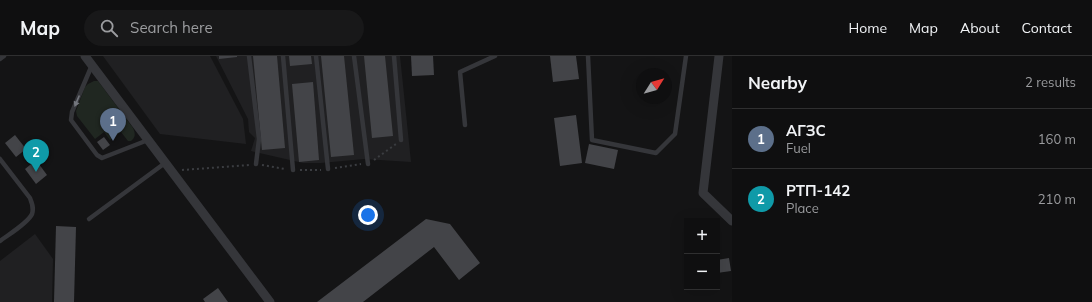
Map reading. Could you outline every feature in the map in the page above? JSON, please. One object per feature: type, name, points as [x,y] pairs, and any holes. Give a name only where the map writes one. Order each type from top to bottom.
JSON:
[{"type":"street","points":[[85,56],[270,302]]},
{"type":"street","points":[[720,56],[703,193],[732,221]]},
{"type":"lane","points":[[0,59],[4,56]]},
{"type":"lane","points":[[249,56],[259,139],[256,164]]},
{"type":"lane","points":[[283,56],[293,170]]},
{"type":"lane","points":[[316,56],[328,169]]},
{"type":"lane","points":[[354,56],[368,164]]},
{"type":"lane","points":[[394,56],[401,140]]},
{"type":"lane","points":[[465,125],[460,72],[495,56]]},
{"type":"lane","points":[[588,56],[592,140],[656,153],[675,134],[686,56]]},
{"type":"lane","points":[[92,65],[72,112],[71,120],[73,124],[97,155],[102,158],[148,140]]},
{"type":"lane","points":[[0,159],[30,198],[33,205],[33,212],[29,219],[0,241]]},
{"type":"lane","points":[[89,219],[165,163]]},
{"type":"shaded area","points":[[103,56],[210,56],[243,119],[246,144],[160,134]]},
{"type":"shaded area","points":[[216,56],[400,56],[411,162],[364,159],[303,163],[251,151],[255,138],[249,132],[248,119]]},
{"type":"shaded area","points":[[94,81],[98,81],[133,128],[135,136],[131,141],[128,141],[121,132],[110,140],[104,132],[95,139],[77,116],[76,111],[85,87]]},
{"type":"shaded area","points":[[35,234],[53,259],[52,302],[0,302],[0,261]]},
{"type":"building","points":[[219,56],[237,56],[237,57],[219,59]]},
{"type":"building","points":[[253,56],[277,56],[285,148],[262,150]]},
{"type":"building","points":[[289,56],[311,56],[312,64],[290,66]]},
{"type":"building","points":[[321,56],[344,56],[354,155],[331,157]]},
{"type":"building","points":[[364,56],[385,56],[393,136],[372,138]]},
{"type":"building","points":[[411,56],[433,56],[434,75],[412,76]]},
{"type":"building","points":[[550,56],[576,56],[579,79],[553,82]]},
{"type":"building","points":[[313,82],[319,160],[299,162],[292,84]]},
{"type":"building","points":[[576,115],[582,163],[560,166],[554,118]]},
{"type":"building","points":[[15,135],[26,149],[16,157],[5,143]]},
{"type":"building","points":[[104,137],[110,145],[103,150],[97,142]]},
{"type":"building","points":[[589,144],[618,150],[614,169],[585,163]]},
{"type":"building","points":[[36,160],[47,175],[36,184],[25,169]]},
{"type":"building","points":[[426,219],[450,224],[480,263],[459,280],[434,247],[363,302],[317,302]]},
{"type":"building","points":[[56,226],[76,227],[74,302],[54,302]]},
{"type":"building","points":[[729,258],[731,271],[720,273],[720,260]]},
{"type":"building","points":[[218,288],[228,302],[205,302],[203,299]]},
{"type":"place","name":"АГЗС","points":[[113,141]]},
{"type":"place","name":"РТП-142","points":[[36,172]]}]
